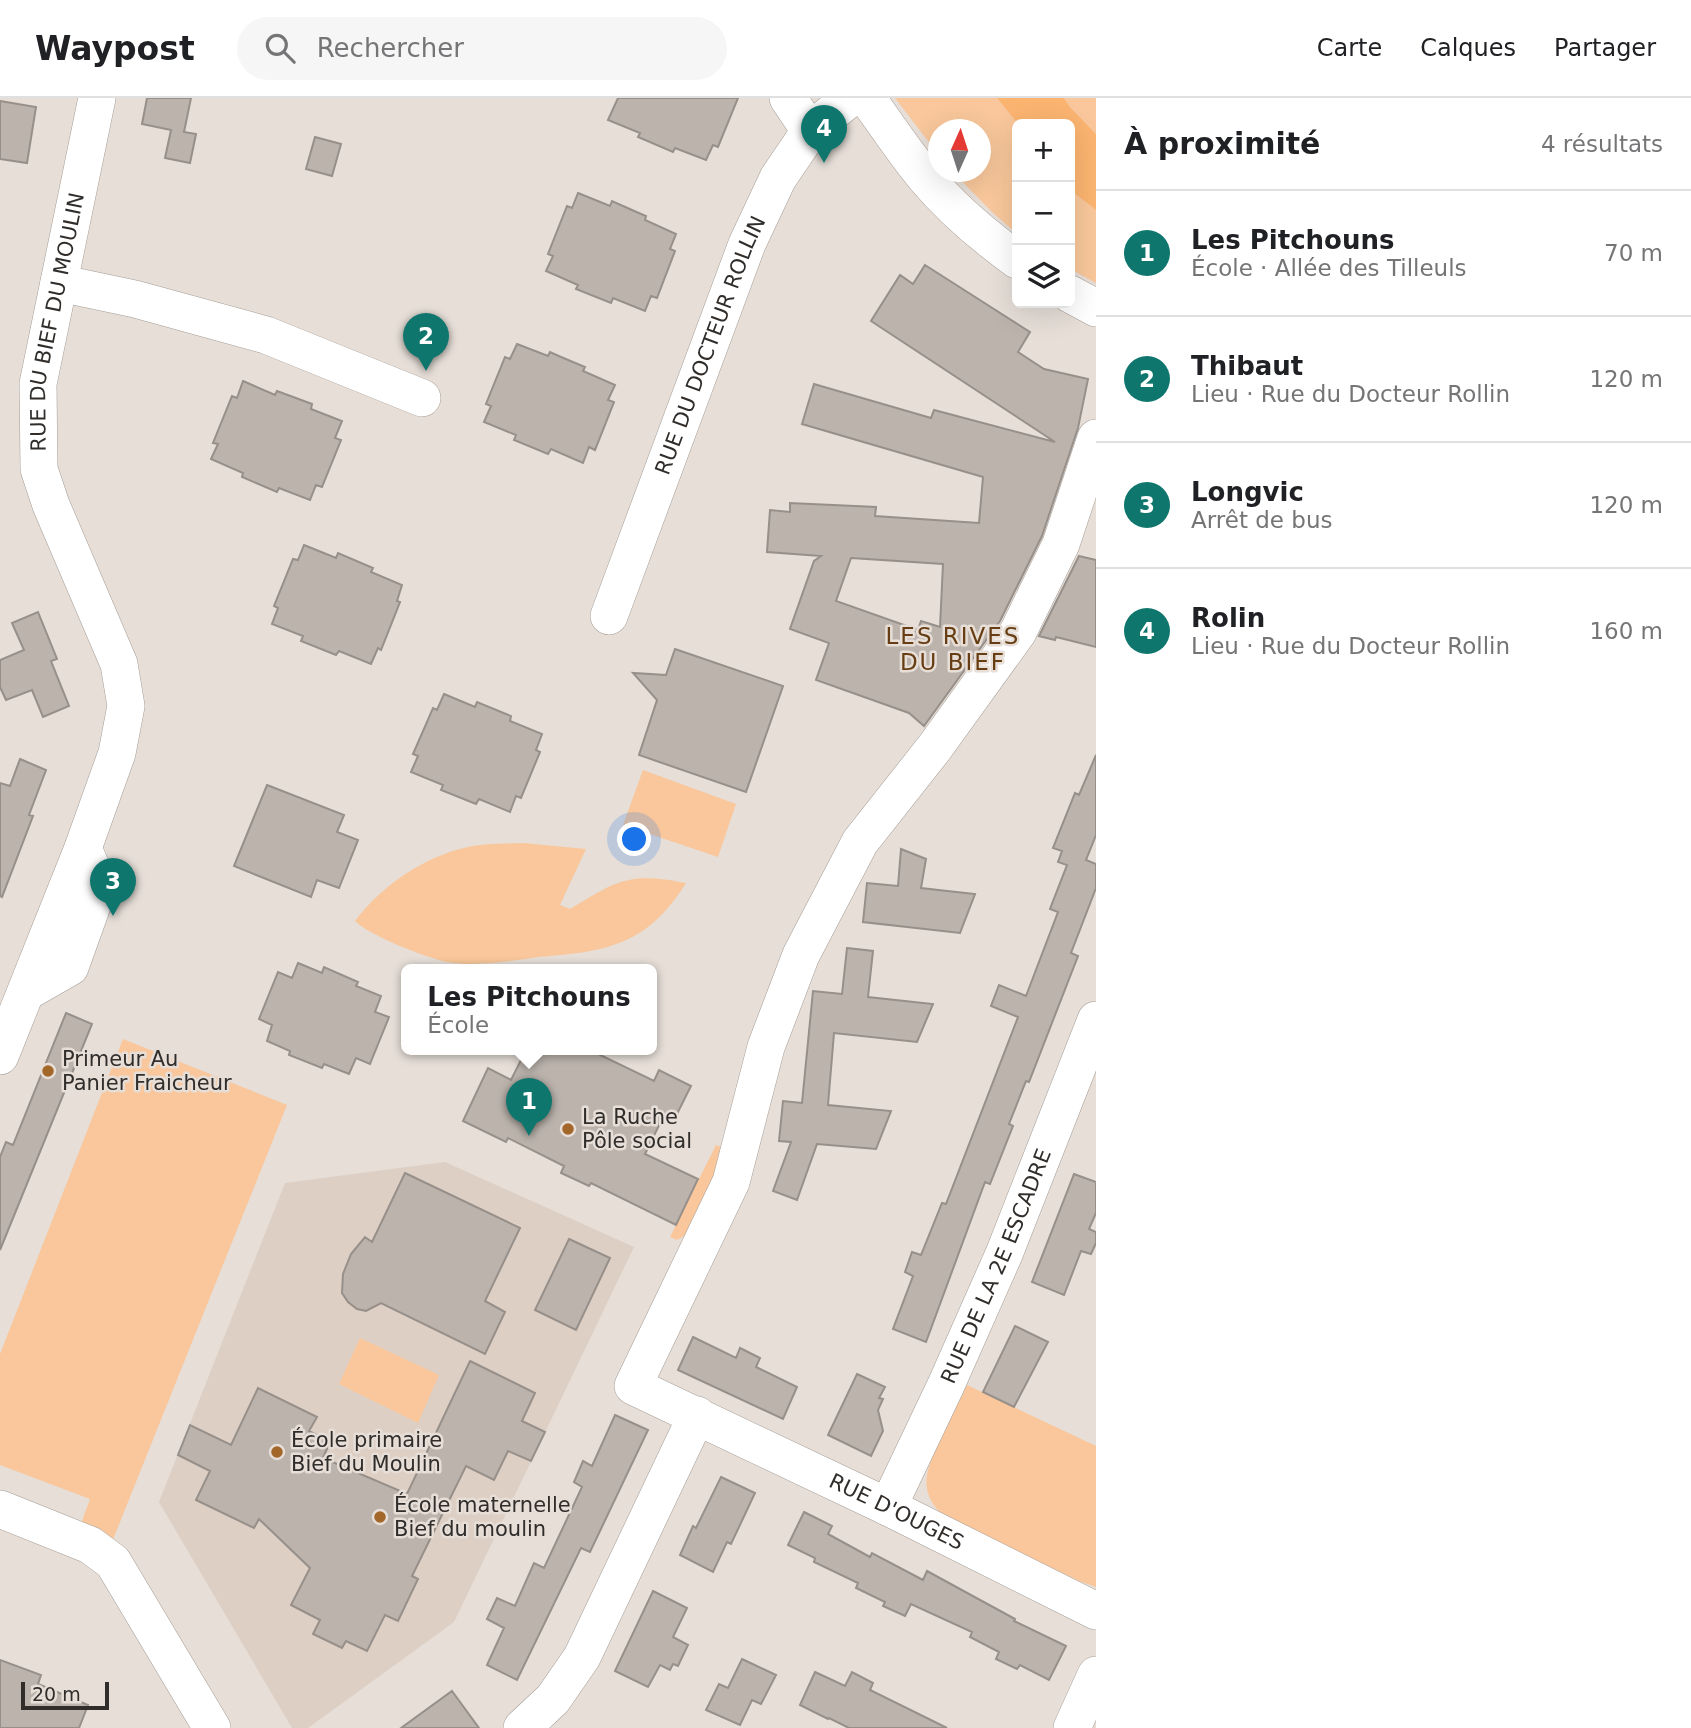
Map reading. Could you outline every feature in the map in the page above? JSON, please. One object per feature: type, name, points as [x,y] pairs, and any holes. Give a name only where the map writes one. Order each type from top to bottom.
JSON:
[{"type":"street","name":"RUE DU BIEF DU MOULIN","points":[[0,1056],[83,848],[117,753],[126,706],[119,664],[51,505],[39,469],[38,384],[97,98]]},
{"type":"street","points":[[788,98],[810,131]]},
{"type":"street","name":"RUE DU DOCTEUR ROLLIN","points":[[609,616],[747,244],[778,178],[810,131],[850,98]]},
{"type":"street","points":[[867,98],[924,176],[944,198],[993,243],[1012,256]]},
{"type":"street","points":[[59,283],[135,299],[267,335],[422,398]]},
{"type":"street","points":[[1075,297],[1096,308]]},
{"type":"street","name":"RUE D'OUGES","points":[[1096,438],[1061,544],[1018,632],[935,747],[860,842],[801,955],[766,1047],[731,1182],[633,1386],[888,1507],[1096,1611]]},
{"type":"street","name":"RUE DE LA 2E ESCADRE","points":[[888,1507],[1004,1254],[1096,1020]]},
{"type":"street","points":[[522,1728],[553,1699],[582,1657],[697,1415]]},
{"type":"street","points":[[0,1508],[90,1545],[113,1562],[212,1728]]},
{"type":"street","points":[[1072,1728],[1096,1675]]},
{"type":"shaded area","points":[[895,98],[997,98],[1014,119],[1012,230],[963,182],[991,182],[991,119],[928,119],[928,141]]},
{"type":"shaded area","points":[[997,98],[1064,98],[1096,134],[1096,210],[1075,194],[1075,119],[1014,119]]},
{"type":"shaded area","points":[[1064,98],[1096,98],[1096,134],[1070,107]]},
{"type":"shaded area","points":[[1075,194],[1096,210],[1096,283],[1075,272]]},
{"type":"shaded area","points":[[643,770],[736,804],[718,857],[623,825]]},
{"type":"shaded area","points":[[523,843],[586,849],[560,905],[570,909],[600,891],[625,881],[651,878],[686,883],[660,917],[643,931],[614,945],[572,954],[475,964],[453,963],[417,953],[386,940],[355,921],[391,885],[436,857],[475,846]]},
{"type":"shaded area","points":[[123,1039],[287,1105],[112,1542],[79,1529],[90,1499],[0,1465],[0,1354]]},
{"type":"shaded area","points":[[716,1145],[726,1149],[689,1233],[677,1240],[670,1237]]},
{"type":"shaded area","points":[[445,1162],[634,1247],[454,1622],[308,1728],[292,1728],[159,1502],[285,1183]]},
{"type":"shaded area","points":[[360,1338],[439,1375],[418,1423],[339,1384]]},
{"type":"shaded area","points":[[967,1385],[1096,1446],[1096,1587],[945,1517],[935,1507],[927,1487],[929,1467]]},
{"type":"building","points":[[147,98],[191,98],[184,132],[196,134],[190,163],[165,158],[171,130],[142,124]]},
{"type":"building","points":[[618,98],[738,98],[718,147],[713,145],[706,160],[675,148],[673,152],[638,137],[640,133],[608,120]]},
{"type":"building","points":[[0,101],[36,107],[27,163],[0,159]]},
{"type":"building","points":[[315,137],[341,144],[332,176],[306,169]]},
{"type":"building","points":[[578,193],[610,206],[612,201],[646,216],[645,220],[676,234],[670,249],[675,251],[657,298],[651,296],[645,311],[613,298],[611,303],[576,289],[578,285],[546,271],[553,256],[548,254],[567,206],[572,208]]},
{"type":"building","points":[[925,265],[1030,332],[1018,352],[1044,369],[1088,379],[1078,428],[1042,536],[1000,621],[924,726],[909,713],[816,680],[829,643],[790,629],[814,561],[821,556],[767,552],[770,510],[790,512],[790,503],[876,507],[875,516],[979,523],[983,477],[802,424],[814,384],[931,418],[934,410],[1055,442],[871,321],[900,275],[913,284]],"holes":[[[851,558],[943,564],[940,627],[921,621],[918,630],[836,601]]]},
{"type":"building","points":[[517,344],[548,356],[550,352],[585,367],[583,371],[615,385],[608,400],[614,402],[595,450],[589,447],[583,463],[551,449],[548,454],[514,440],[516,435],[484,422],[491,406],[486,404],[505,357],[510,359]]},
{"type":"building","points":[[243,381],[275,395],[277,391],[312,404],[311,409],[342,421],[335,438],[341,440],[322,487],[316,485],[310,500],[279,488],[277,492],[242,477],[243,473],[211,459],[218,444],[213,443],[232,396],[237,398]]},
{"type":"building","points":[[304,545],[336,558],[338,553],[373,568],[371,572],[402,585],[397,601],[400,602],[381,650],[378,648],[371,664],[339,651],[336,655],[301,641],[303,636],[272,624],[278,608],[274,606],[293,559],[298,560]]},
{"type":"building","points":[[1079,556],[1096,560],[1096,647],[1056,637],[1055,640],[1039,636]]},
{"type":"building","points":[[38,612],[57,659],[51,661],[69,706],[43,717],[32,690],[6,700],[0,687],[0,660],[24,650],[12,623]]},
{"type":"building","points":[[675,649],[783,686],[746,792],[639,755],[657,700],[633,673],[666,675]]},
{"type":"building","points":[[444,694],[475,707],[477,702],[511,716],[510,721],[542,734],[536,750],[540,752],[521,798],[516,796],[510,812],[479,799],[476,804],[441,790],[443,785],[411,772],[418,756],[413,754],[433,708],[437,710]]},
{"type":"building","points":[[1096,755],[1096,835],[1086,860],[1096,864],[1096,888],[1071,953],[1078,956],[1029,1082],[1026,1081],[1009,1124],[1013,1126],[990,1184],[985,1182],[926,1342],[893,1329],[913,1276],[905,1272],[912,1252],[921,1255],[942,1203],[946,1204],[1018,1017],[991,1006],[999,985],[1026,996],[1058,912],[1050,909],[1067,865],[1058,862],[1062,851],[1053,848],[1075,793],[1079,795]]},
{"type":"building","points":[[20,759],[46,770],[29,815],[33,816],[2,897],[0,783],[10,786]]},
{"type":"building","points":[[267,785],[344,815],[337,832],[358,840],[339,888],[317,880],[311,897],[234,866]]},
{"type":"building","points":[[901,849],[926,859],[921,888],[975,894],[960,933],[863,922],[867,883],[898,886]]},
{"type":"building","points":[[847,948],[873,951],[868,997],[933,1004],[917,1042],[834,1033],[828,1105],[891,1111],[876,1149],[817,1144],[797,1200],[773,1191],[791,1142],[779,1141],[783,1101],[802,1103],[813,991],[842,994]]},
{"type":"building","points":[[298,963],[322,973],[324,967],[358,982],[356,986],[381,996],[375,1012],[389,1017],[370,1064],[356,1058],[349,1074],[324,1064],[322,1068],[289,1055],[290,1051],[267,1041],[272,1025],[259,1019],[278,972],[292,978]]},
{"type":"building","points":[[66,1013],[92,1024],[0,1250],[0,1157],[6,1142],[13,1145]]},
{"type":"building","name":"La Ruche Pôle social","points":[[524,1055],[600,1055],[654,1081],[659,1070],[691,1086],[675,1118],[665,1113],[645,1154],[698,1179],[676,1225],[591,1183],[589,1186],[561,1173],[564,1166],[508,1138],[506,1142],[463,1121],[488,1068],[511,1080]]},
{"type":"building","points":[[405,1173],[520,1228],[485,1301],[505,1312],[485,1354],[381,1303],[366,1311],[357,1309],[342,1293],[343,1274],[351,1254],[365,1237],[372,1242]]},
{"type":"building","points":[[1074,1174],[1096,1182],[1096,1213],[1089,1229],[1096,1232],[1096,1243],[1091,1254],[1081,1251],[1064,1295],[1032,1282]]},
{"type":"building","points":[[569,1239],[610,1258],[576,1330],[535,1310]]},
{"type":"building","points":[[1015,1326],[1048,1342],[1014,1407],[983,1392]]},
{"type":"building","points":[[693,1337],[736,1358],[740,1348],[760,1358],[756,1367],[797,1387],[783,1419],[678,1370]]},
{"type":"building","points":[[470,1361],[535,1393],[522,1421],[545,1432],[531,1461],[508,1451],[494,1480],[466,1466],[412,1576],[418,1579],[398,1621],[385,1615],[367,1651],[346,1641],[342,1648],[313,1634],[320,1620],[291,1605],[310,1568],[259,1519],[254,1528],[196,1500],[210,1471],[178,1455],[190,1425],[231,1445],[258,1388],[317,1417],[309,1431],[330,1442],[323,1458],[407,1494]]},
{"type":"building","points":[[857,1374],[885,1387],[879,1398],[883,1399],[878,1410],[883,1431],[871,1456],[828,1435]]},
{"type":"building","points":[[615,1415],[648,1430],[590,1552],[581,1548],[517,1680],[487,1665],[504,1628],[487,1619],[497,1598],[515,1606],[534,1563],[544,1568],[582,1487],[574,1482],[583,1461],[592,1466]]},
{"type":"building","points":[[721,1477],[755,1493],[731,1544],[727,1542],[713,1572],[680,1555]]},
{"type":"building","points":[[804,1512],[832,1526],[828,1534],[870,1557],[872,1553],[923,1580],[927,1571],[1015,1619],[1014,1621],[1066,1646],[1049,1680],[1020,1665],[1017,1669],[996,1659],[999,1652],[970,1637],[972,1632],[911,1604],[905,1616],[883,1606],[885,1602],[856,1588],[858,1583],[814,1562],[815,1558],[788,1545]]},
{"type":"building","points":[[653,1591],[687,1608],[673,1637],[688,1645],[678,1666],[673,1664],[670,1670],[660,1665],[648,1687],[615,1671]]},
{"type":"building","points":[[742,1659],[776,1675],[761,1704],[752,1700],[740,1725],[706,1710],[719,1684],[728,1688]]},
{"type":"building","points":[[0,1660],[41,1675],[38,1684],[88,1705],[79,1728],[0,1728]]},
{"type":"building","points":[[815,1672],[845,1686],[852,1672],[873,1683],[870,1690],[947,1728],[849,1728],[800,1705]]},
{"type":"building","points":[[452,1691],[479,1728],[401,1728]]},
{"type":"place","name":"Rolin","points":[[824,163]]},
{"type":"place","name":"Thibaut","points":[[426,371]]},
{"type":"place","name":"Longvic","points":[[113,916]]},
{"type":"place","name":"Primeur Au Panier Fraicheur","points":[[48,1071]]},
{"type":"place","name":"La Ruche Pôle social","points":[[568,1129]]},
{"type":"place","name":"Les Pitchouns","points":[[529,1136]]},
{"type":"place","name":"École primaire Bief du Moulin","points":[[277,1452]]},
{"type":"place","name":"École maternelle Bief du moulin","points":[[380,1517]]},
{"type":"district","name":"LES RIVES DU BIEF","points":[[953,649]]}]
